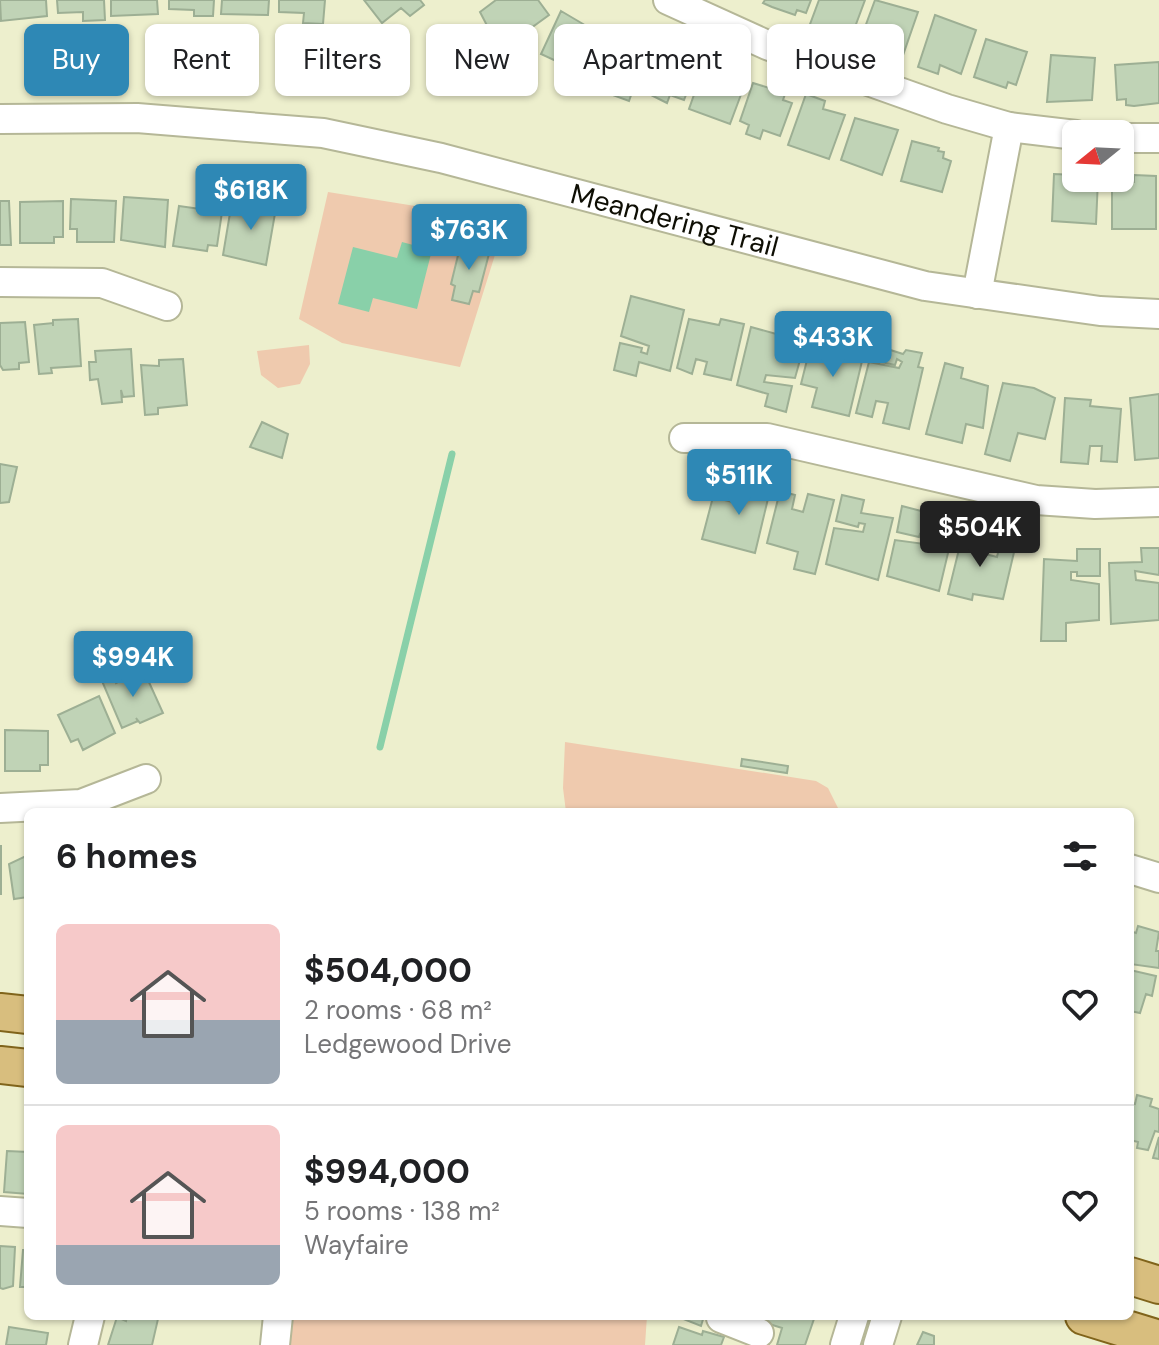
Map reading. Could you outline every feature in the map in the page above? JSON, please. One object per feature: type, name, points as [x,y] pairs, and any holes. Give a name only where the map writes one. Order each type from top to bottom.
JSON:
[{"type":"main road","points":[[0,1012],[24,1015]]},
{"type":"main road","points":[[0,1065],[24,1068]]},
{"type":"main road","points":[[1134,1277],[1159,1285]]},
{"type":"main road","points":[[1097,1320],[1159,1339]]},
{"type":"street","points":[[668,0],[767,45],[1009,127],[1062,133]]},
{"type":"street","name":"Meandering Trail","points":[[0,119],[137,118],[323,133],[441,158],[925,286],[1100,311],[1159,314]]},
{"type":"street","points":[[977,294],[1009,127]]},
{"type":"street","points":[[1134,138],[1159,138]]},
{"type":"street","points":[[0,282],[102,283],[167,306]]},
{"type":"street","points":[[684,438],[767,438],[1036,500],[1095,504],[1159,502]]},
{"type":"street","points":[[0,808],[81,804],[146,779]]},
{"type":"street","points":[[1134,870],[1159,878]]},
{"type":"street","points":[[0,1211],[24,1213]]},
{"type":"street","points":[[83,1345],[89,1320]]},
{"type":"street","points":[[275,1345],[278,1320]]},
{"type":"street","points":[[845,1345],[853,1320]]},
{"type":"street","points":[[878,1345],[886,1320]]},
{"type":"shaded area","points":[[328,192],[434,209],[504,226],[460,367],[342,343],[299,319]]},
{"type":"shaded area","points":[[402,242],[432,250],[417,309],[373,298],[369,312],[338,304],[353,247],[397,258]]},
{"type":"shaded area","points":[[309,345],[310,364],[300,384],[278,388],[261,375],[257,351]]},
{"type":"shaded area","points":[[565,742],[816,781],[828,788],[838,808],[566,808]]},
{"type":"shaded area","points":[[271,1320],[647,1320],[645,1345],[264,1345]]},
{"type":"building","points":[[0,0],[46,0],[47,16],[1,21]]},
{"type":"building","points":[[57,0],[104,0],[105,20],[83,21],[83,12],[58,13]]},
{"type":"building","points":[[111,0],[157,0],[158,14],[111,16]]},
{"type":"building","points":[[169,0],[214,0],[213,16],[194,16],[194,10],[169,9]]},
{"type":"building","points":[[222,0],[269,0],[268,15],[221,14]]},
{"type":"building","points":[[279,0],[325,0],[323,24],[303,23],[304,13],[279,12]]},
{"type":"building","points":[[364,0],[420,0],[424,5],[410,16],[401,8],[382,23]]},
{"type":"building","points":[[496,0],[538,0],[549,15],[537,24],[486,24],[480,12]]},
{"type":"building","points":[[765,0],[811,0],[806,13],[797,10],[795,15],[763,3]]},
{"type":"building","points":[[819,0],[865,0],[856,24],[810,24]]},
{"type":"building","points":[[875,0],[918,12],[904,52],[904,24],[866,24]]},
{"type":"building","points":[[561,11],[583,24],[555,24]]},
{"type":"building","points":[[935,15],[976,30],[961,74],[940,65],[938,74],[918,67]]},
{"type":"building","points":[[554,26],[554,60],[541,54]]},
{"type":"building","points":[[986,39],[1027,52],[1016,85],[1008,82],[1006,88],[974,77]]},
{"type":"building","points":[[1051,55],[1095,58],[1092,100],[1047,102]]},
{"type":"building","points":[[1159,62],[1159,103],[1134,106],[1126,105],[1126,99],[1117,100],[1115,65]]},
{"type":"building","points":[[753,83],[767,87],[767,96],[784,96],[783,100],[792,103],[780,136],[763,130],[760,139],[746,134],[749,125],[740,121]]},
{"type":"building","points":[[653,96],[670,96],[667,103]]},
{"type":"building","points":[[694,96],[740,96],[730,124],[689,109]]},
{"type":"building","points":[[805,96],[825,101],[823,109],[845,115],[829,159],[788,145]]},
{"type":"building","points":[[855,118],[898,130],[882,175],[841,160]]},
{"type":"building","points":[[912,141],[939,148],[938,151],[944,152],[943,158],[951,161],[942,192],[901,181]]},
{"type":"building","points":[[1054,174],[1062,174],[1062,192],[1097,192],[1096,224],[1052,221]]},
{"type":"building","points":[[1134,175],[1156,176],[1156,229],[1112,229],[1112,192],[1134,192]]},
{"type":"building","points":[[124,197],[168,200],[165,247],[121,240]]},
{"type":"building","points":[[250,198],[277,202],[266,265],[223,255],[230,213],[247,215]]},
{"type":"building","points":[[71,199],[116,201],[114,242],[77,242],[77,229],[70,229]]},
{"type":"building","points":[[0,201],[9,201],[11,245],[0,245]]},
{"type":"building","points":[[63,201],[63,237],[54,237],[54,243],[20,243],[20,202]]},
{"type":"building","points":[[179,206],[222,212],[217,246],[208,245],[207,251],[173,246]]},
{"type":"building","points":[[461,243],[490,250],[479,292],[473,291],[469,304],[452,300],[455,286],[451,284]]},
{"type":"building","points":[[631,296],[684,310],[670,371],[639,362],[636,376],[614,370],[620,343],[642,348],[641,352],[647,354],[649,346],[621,336]]},
{"type":"building","points":[[78,319],[81,366],[51,368],[52,373],[39,374],[34,325],[53,323],[53,320]]},
{"type":"building","points":[[689,319],[719,325],[721,319],[744,324],[731,380],[704,374],[707,362],[696,359],[692,374],[677,368]]},
{"type":"building","points":[[25,322],[29,362],[19,363],[19,369],[3,370],[0,365],[0,323]]},
{"type":"building","points":[[751,327],[805,342],[795,378],[766,375],[764,382],[792,386],[786,412],[765,406],[768,394],[737,385]]},
{"type":"building","points":[[815,344],[863,357],[849,416],[812,407],[817,388],[801,384],[808,356],[812,356]]},
{"type":"building","points":[[884,348],[903,354],[906,350],[922,353],[918,367],[923,368],[909,429],[883,423],[888,403],[876,401],[872,417],[856,413],[869,362],[899,368],[902,362],[897,359],[895,365],[881,362]]},
{"type":"building","points":[[131,349],[134,396],[123,397],[121,390],[122,402],[102,404],[98,379],[90,380],[89,362],[96,362],[95,351]]},
{"type":"building","points":[[183,359],[187,405],[158,408],[158,414],[145,415],[141,365],[159,366],[159,360]]},
{"type":"building","points":[[945,363],[963,368],[961,378],[988,386],[983,428],[966,424],[962,443],[926,434]]},
{"type":"building","points":[[1003,383],[1034,388],[1055,398],[1045,439],[1018,433],[1010,461],[985,454]]},
{"type":"building","points":[[1159,394],[1159,458],[1135,460],[1130,398]]},
{"type":"building","points":[[1065,398],[1091,400],[1090,406],[1121,409],[1117,462],[1101,461],[1102,446],[1090,446],[1088,464],[1061,462]]},
{"type":"building","points":[[262,422],[288,434],[282,458],[250,447]]},
{"type":"building","points":[[0,464],[17,467],[9,502],[0,503]]},
{"type":"building","points":[[747,476],[772,482],[755,553],[702,539],[713,497],[740,504]]},
{"type":"building","points":[[780,491],[795,495],[792,509],[803,512],[808,494],[834,500],[815,574],[794,569],[798,552],[767,543]]},
{"type":"building","points":[[842,495],[864,500],[861,513],[893,518],[878,580],[826,564],[834,528],[863,532],[865,524],[859,523],[858,527],[836,521]]},
{"type":"building","points":[[902,506],[925,512],[922,524],[953,532],[939,591],[887,576],[895,540],[924,544],[926,535],[920,534],[919,537],[897,532]]},
{"type":"building","points":[[963,533],[989,539],[985,554],[997,557],[1000,544],[1015,548],[1003,599],[973,594],[972,600],[948,594]]},
{"type":"building","points":[[1141,548],[1159,548],[1159,575],[1135,571],[1136,580],[1159,583],[1159,620],[1111,624],[1109,563],[1142,562]]},
{"type":"building","points":[[1077,549],[1100,549],[1100,576],[1077,576],[1077,572],[1071,572],[1071,580],[1099,584],[1099,620],[1066,623],[1066,641],[1041,641],[1044,559],[1077,561]]},
{"type":"building","points":[[143,669],[163,713],[140,723],[136,718],[138,721],[122,728],[102,681],[113,676],[116,683]]},
{"type":"building","points":[[99,696],[115,733],[83,750],[78,739],[71,742],[58,715]]},
{"type":"building","points":[[5,730],[48,731],[48,765],[40,765],[40,771],[5,771]]},
{"type":"building","points":[[742,759],[788,766],[787,773],[741,766]]},
{"type":"building","points":[[1,846],[1,894],[0,894]]},
{"type":"building","points":[[24,857],[24,898],[14,899],[9,864]]},
{"type":"building","points":[[1138,926],[1159,932],[1156,951],[1159,951],[1159,968],[1134,965]]},
{"type":"building","points":[[1134,971],[1156,976],[1152,996],[1146,994],[1140,1013],[1134,1012]]},
{"type":"building","points":[[1137,1095],[1152,1099],[1150,1106],[1159,1109],[1159,1132],[1155,1131],[1148,1150],[1137,1148],[1138,1142],[1134,1141]]},
{"type":"building","points":[[1159,1137],[1159,1159],[1153,1158]]},
{"type":"building","points":[[7,1151],[24,1152],[24,1194],[4,1192]]},
{"type":"building","points":[[0,1246],[15,1247],[13,1286],[3,1289],[0,1288]]},
{"type":"building","points":[[23,1250],[24,1250],[24,1287],[20,1287]]},
{"type":"building","points":[[116,1320],[158,1320],[152,1345],[108,1345]]},
{"type":"building","points":[[686,1320],[703,1320],[701,1326]]},
{"type":"building","points":[[765,1320],[814,1320],[805,1345],[777,1345],[782,1328]]},
{"type":"building","points":[[9,1327],[48,1333],[46,1345],[6,1345]]},
{"type":"building","points":[[679,1327],[702,1335],[703,1331],[724,1337],[721,1345],[673,1345]]},
{"type":"building","points":[[923,1332],[934,1336],[934,1345],[917,1345]]},
{"type":"waterway","points":[[380,747],[452,454]]}]
